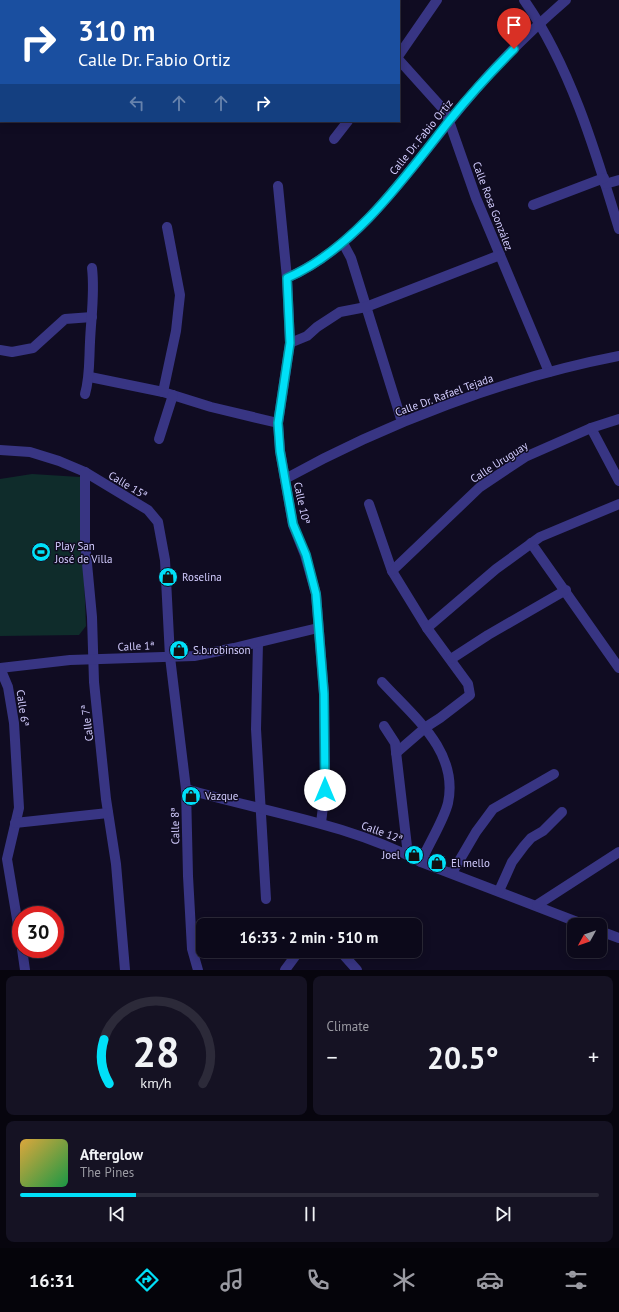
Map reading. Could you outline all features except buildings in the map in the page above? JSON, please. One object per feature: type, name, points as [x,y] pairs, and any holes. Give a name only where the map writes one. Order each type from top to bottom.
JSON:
[{"type":"street","points":[[400,54],[437,0]]},
{"type":"street","points":[[524,0],[540,22],[551,42],[588,131],[619,229]]},
{"type":"street","name":"Calle Dr. Fabio Ortiz","points":[[287,278],[306,270],[343,243],[414,167],[449,121],[493,70],[540,22],[566,0]]},
{"type":"street","name":"Calle Rosa González","points":[[400,61],[444,110],[476,198],[549,372]]},
{"type":"street","points":[[334,139],[347,122]]},
{"type":"street","points":[[533,205],[604,181],[619,180]]},
{"type":"street","name":"Calle 10ª","points":[[278,186],[287,278],[290,343],[278,423],[284,479],[293,524],[306,555],[316,594],[324,694],[325,790],[322,823]]},
{"type":"street","points":[[163,392],[176,331],[180,295],[168,227]]},
{"type":"street","points":[[343,243],[351,258],[402,422]]},
{"type":"street","points":[[290,343],[307,336],[317,327],[340,312],[366,306],[500,255]]},
{"type":"street","points":[[85,394],[90,377],[94,295],[92,268]]},
{"type":"street","points":[[0,350],[12,352],[34,348],[65,319],[92,317]]},
{"type":"street","name":"Calle Dr. Rafael Tejada","points":[[284,479],[328,455],[402,422],[549,372],[619,356]]},
{"type":"street","points":[[90,377],[163,392],[211,407],[278,423]]},
{"type":"street","points":[[159,439],[173,395]]},
{"type":"street","name":"Calle Uruguay","points":[[392,571],[480,487],[525,457],[591,428],[619,419]]},
{"type":"street","points":[[591,428],[619,481]]},
{"type":"street","name":"Calle 15ª","points":[[0,450],[30,452],[59,461],[85,472],[118,494],[148,510],[158,522],[165,560],[170,657]]},
{"type":"street","name":"Calle 7ª","points":[[85,472],[85,542],[90,574],[94,682],[108,813],[116,864],[125,970]]},
{"type":"street","points":[[369,504],[392,571],[427,628],[468,684],[470,695],[426,727],[396,753]]},
{"type":"street","points":[[427,628],[496,568],[531,543],[545,535],[619,504]]},
{"type":"street","points":[[531,543],[566,590],[619,668]]},
{"type":"street","points":[[451,659],[488,635],[566,590]]},
{"type":"street","name":"Calle 1ª","points":[[0,668],[70,660],[194,656],[258,643],[318,628]]},
{"type":"street","points":[[258,643],[256,729],[266,900]]},
{"type":"street","name":"Calle 8ª","points":[[170,657],[186,789],[188,876],[192,942],[198,970]]},
{"type":"street","name":"Calle 6ª","points":[[0,668],[8,687],[14,723],[19,808],[7,859],[15,906]]},
{"type":"street","points":[[382,682],[426,727],[440,750],[450,780],[448,804],[421,862]]},
{"type":"street","points":[[384,726],[395,743],[408,855]]},
{"type":"street","points":[[452,873],[476,832],[493,809],[554,774]]},
{"type":"street","name":"Calle 12ª","points":[[186,789],[228,801],[260,807],[322,823],[396,849],[421,862],[568,918]]},
{"type":"street","points":[[499,891],[512,862],[524,846],[531,838],[543,831],[562,812]]},
{"type":"street","points":[[15,823],[108,813]]},
{"type":"street","points":[[537,905],[619,852]]},
{"type":"street","points":[[607,934],[619,938]]},
{"type":"street","points":[[23,958],[25,970]]},
{"type":"street","points":[[285,970],[294,958]]},
{"type":"street","points":[[346,958],[357,970]]},
{"type":"green space","name":"Play San José de Villa","points":[[32,474],[80,477],[86,626],[79,635],[0,636],[0,479]]},
{"type":"place","name":"Play San José de Villa","points":[[41,552]]},
{"type":"place","name":"Roselina","points":[[168,577]]},
{"type":"place","name":"S.b.robinson","points":[[179,650]]},
{"type":"place","name":"Vazque","points":[[191,796]]},
{"type":"place","name":"Joel","points":[[414,855]]},
{"type":"place","name":"El mello","points":[[437,863]]},
{"type":"route","points":[[325,790],[324,694],[316,594],[306,555],[293,524],[280,451],[278,423],[290,343],[287,278],[306,270],[343,243],[414,167],[466,101],[514,49]]}]
